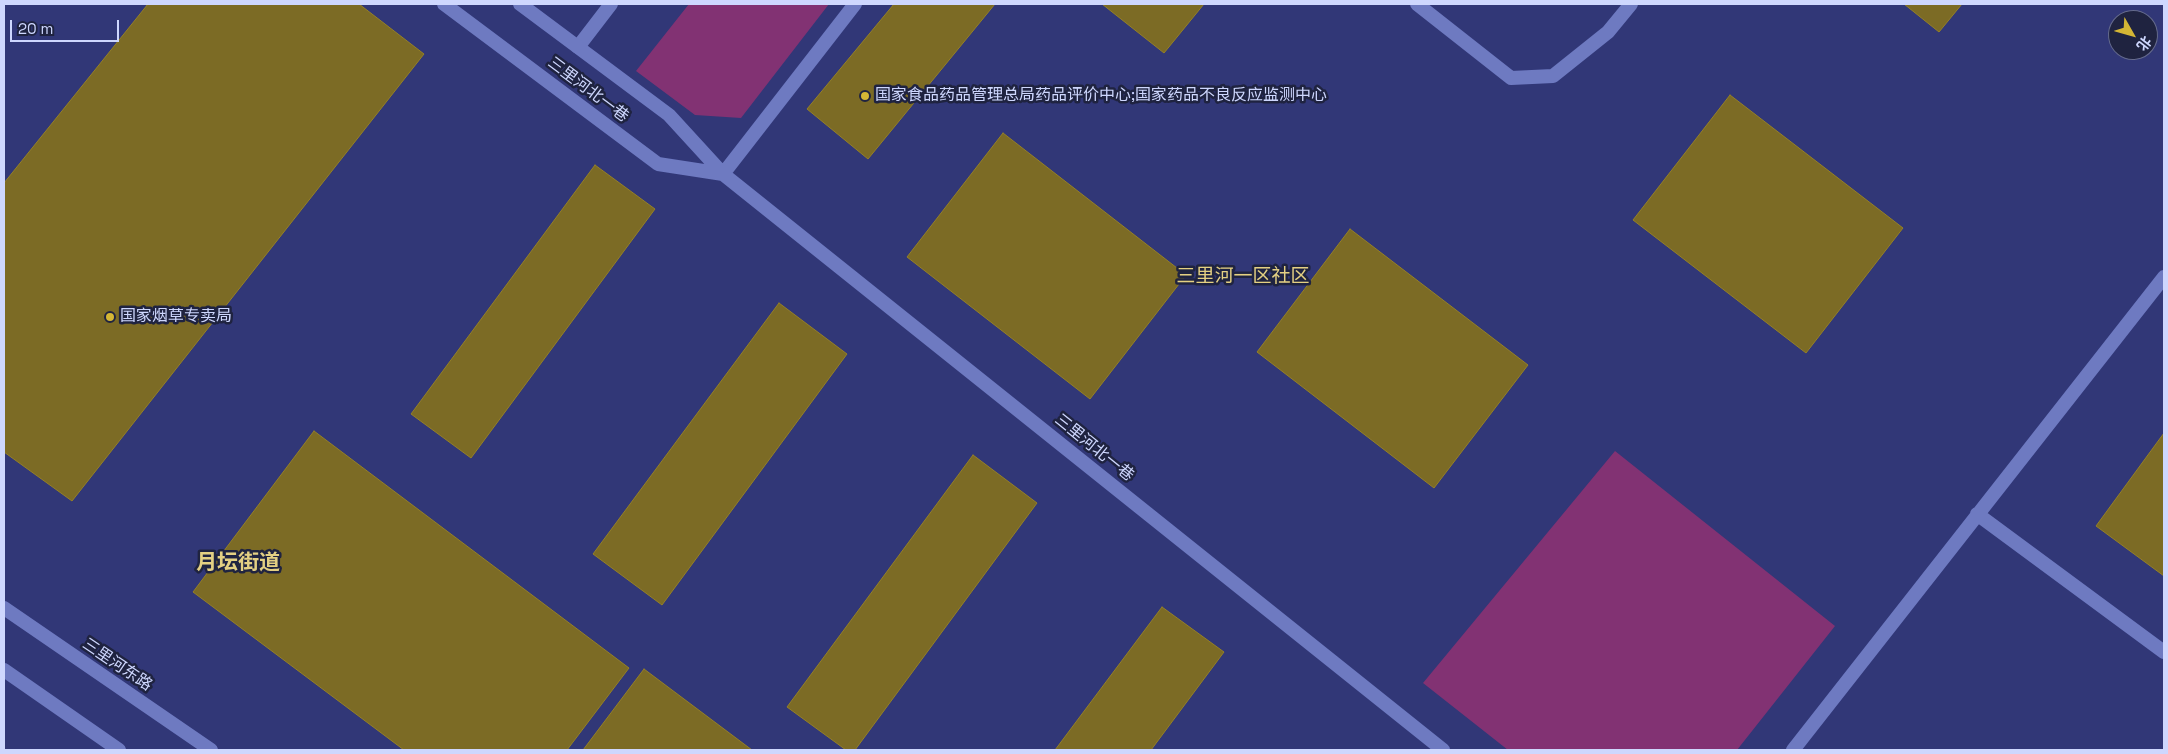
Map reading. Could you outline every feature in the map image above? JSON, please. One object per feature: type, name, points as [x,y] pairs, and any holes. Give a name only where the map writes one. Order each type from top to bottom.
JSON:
[{"type":"street","name":"三里河北一巷","points":[[444,4],[658,164],[723,174]]},
{"type":"street","name":"三里河北一巷","points":[[520,4],[669,115],[723,174],[1443,750]]},
{"type":"street","points":[[578,47],[611,4]]},
{"type":"street","points":[[723,174],[855,4]]},
{"type":"street","points":[[1417,4],[1511,78],[1553,76],[1608,32],[1631,4]]},
{"type":"street","points":[[1793,750],[2164,277]]},
{"type":"street","points":[[1977,514],[2164,652]]},
{"type":"street","name":"三里河东路","points":[[4,608],[211,750]]},
{"type":"street","points":[[4,670],[119,750]]},
{"type":"shaded area","points":[[689,4],[829,4],[741,118],[695,115],[636,71]]},
{"type":"shaded area","points":[[1615,451],[1835,626],[1737,750],[1508,750],[1423,683]]},
{"type":"building","name":"国家烟草专卖局","points":[[148,4],[359,4],[424,54],[72,501],[4,452],[4,183]]},
{"type":"building","points":[[894,4],[995,4],[868,159],[807,109]]},
{"type":"building","points":[[1102,4],[1204,4],[1164,53]]},
{"type":"building","points":[[1904,4],[1962,4],[1939,32]]},
{"type":"building","points":[[1730,95],[1903,228],[1806,353],[1633,220]]},
{"type":"building","points":[[1003,133],[1186,275],[1090,399],[907,257]]},
{"type":"building","points":[[595,165],[655,209],[471,458],[411,414]]},
{"type":"building","points":[[1350,229],[1528,365],[1434,488],[1257,352]]},
{"type":"building","points":[[779,303],[847,354],[662,605],[593,554]]},
{"type":"building","points":[[314,431],[629,668],[567,750],[404,750],[193,592]]},
{"type":"building","points":[[2164,433],[2164,576],[2096,526]]},
{"type":"building","points":[[973,455],[1037,503],[855,750],[846,750],[787,707]]},
{"type":"building","points":[[1162,607],[1224,652],[1151,750],[1055,750]]},
{"type":"building","points":[[644,669],[752,750],[583,750]]},
{"type":"place","name":"国家食品药品管理总局药品评价中心;国家药品不良反应监测中心","points":[[865,96]]},
{"type":"place","name":"国家烟草专卖局","points":[[110,317]]},
{"type":"district","name":"三里河一区社区","points":[[1243,277]]},
{"type":"district","name":"月坛街道","points":[[238,563]]}]
